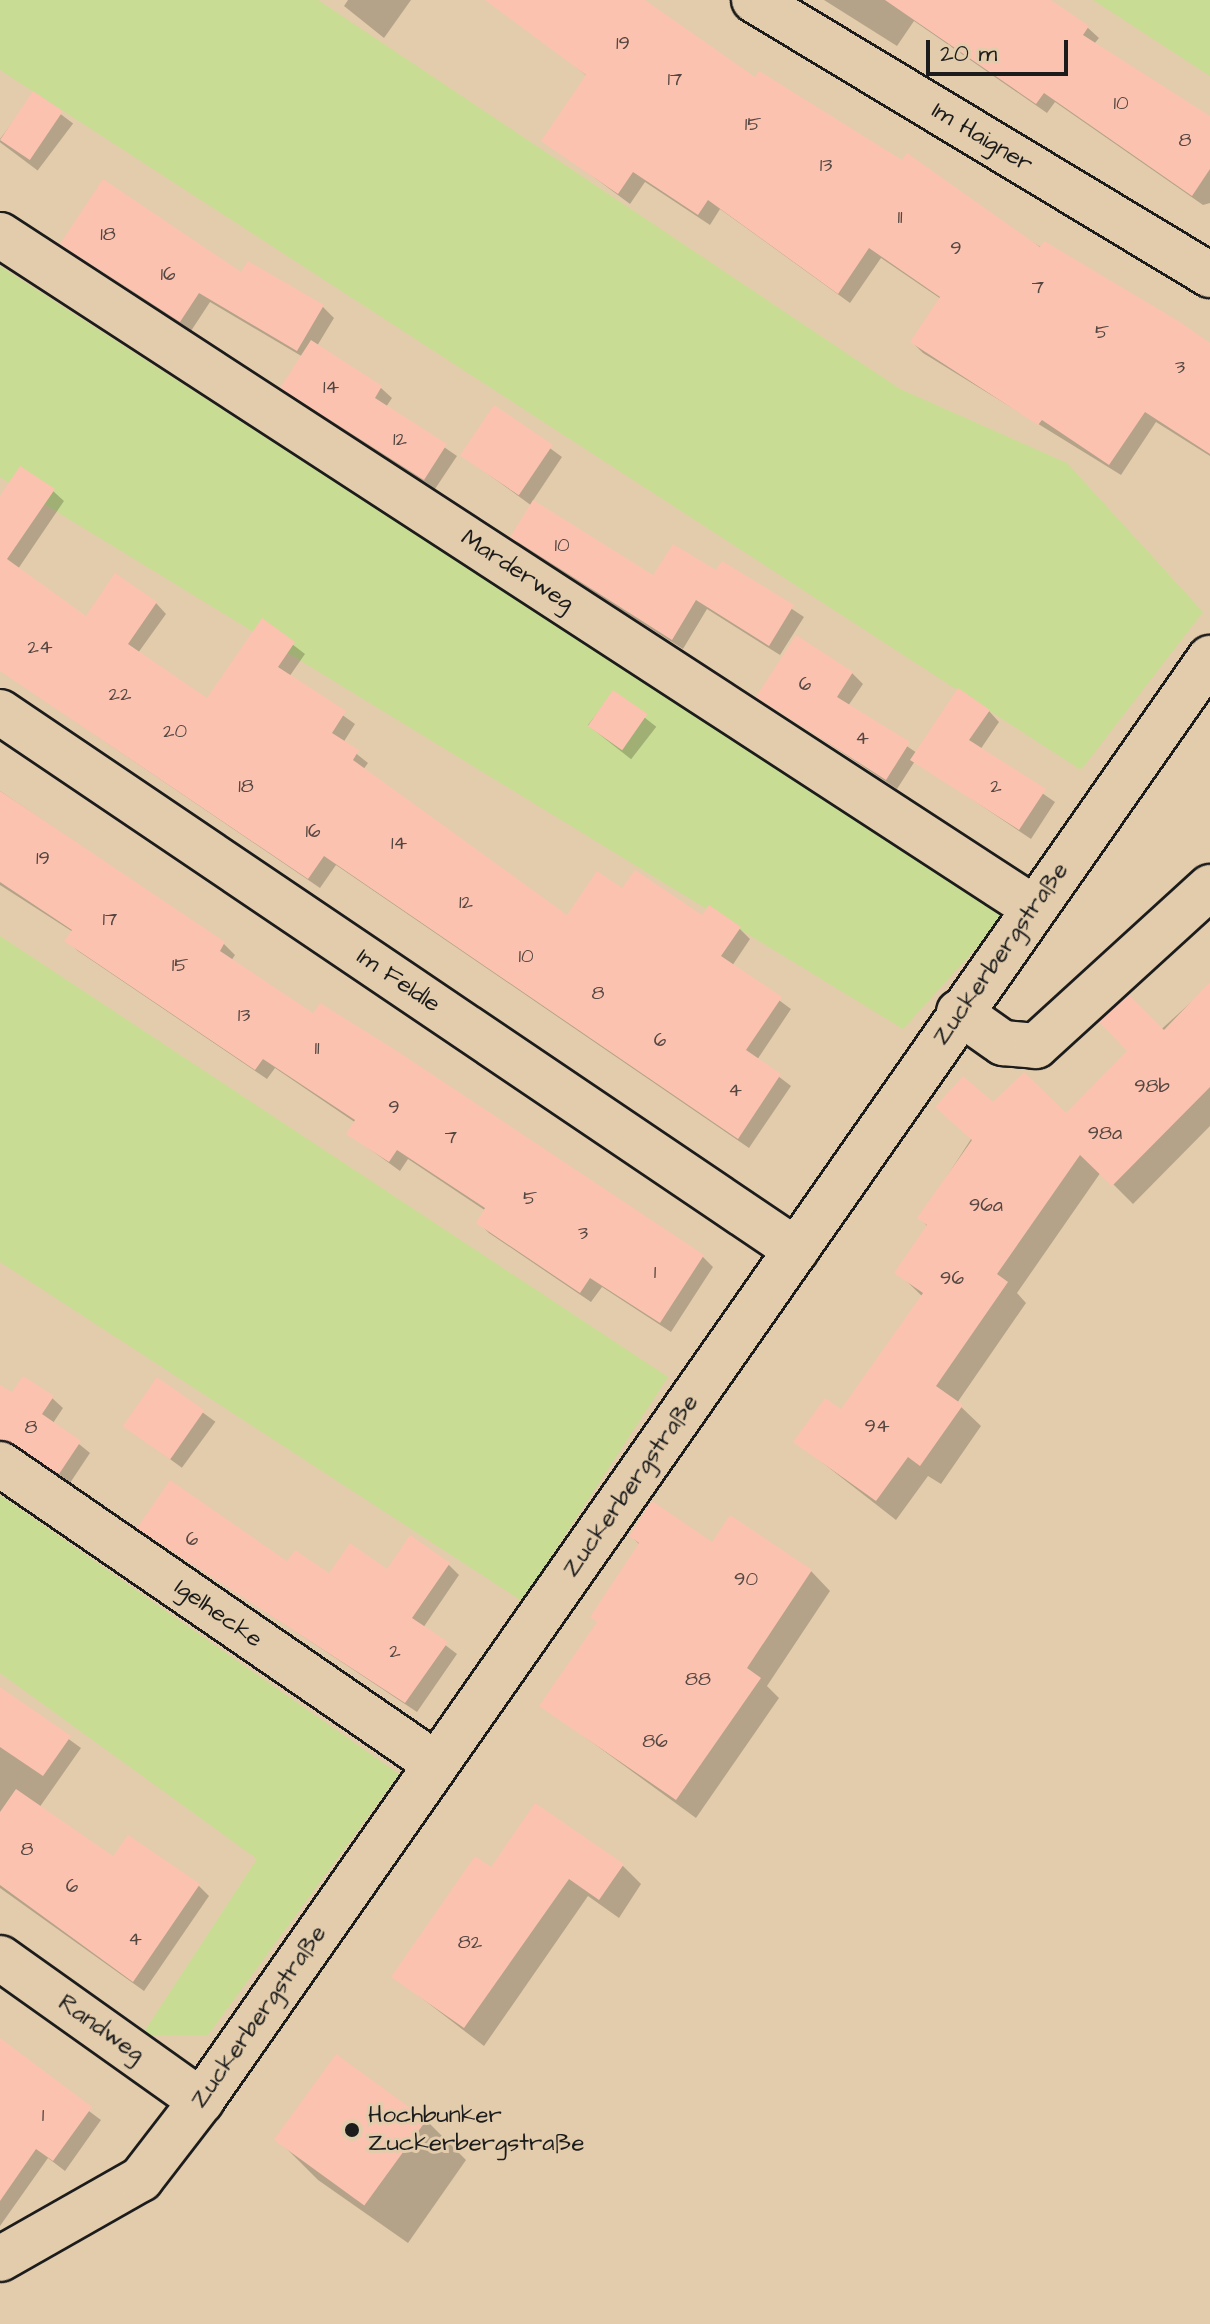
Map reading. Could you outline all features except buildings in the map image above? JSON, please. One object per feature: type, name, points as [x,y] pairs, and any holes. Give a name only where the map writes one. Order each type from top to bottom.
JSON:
[{"type":"street","name":"Im Haigner","points":[[754,0],[1210,275]]},
{"type":"street","name":"Marderweg","points":[[0,235],[1034,908]]},
{"type":"street","name":"Zuckerbergstraße","points":[[0,2259],[141,2179],[201,2101],[959,1012],[1210,658]]},
{"type":"street","name":"Im Feldle","points":[[0,712],[796,1250]]},
{"type":"street","points":[[959,1012],[1003,1043],[1036,1046],[1210,887]]},
{"type":"street","name":"Igelhecke","points":[[0,1464],[436,1764]]},
{"type":"street","name":"Randweg","points":[[0,1958],[201,2101]]},
{"type":"green space","points":[[0,0],[318,0],[900,389],[1067,463],[1203,612],[1081,770],[0,70]]},
{"type":"green space","points":[[1093,0],[1210,0],[1210,76]]},
{"type":"green space","points":[[0,266],[1009,912],[903,1029],[0,477]]},
{"type":"green space","points":[[0,936],[668,1377],[522,1601],[0,1262]]},
{"type":"green space","points":[[0,1495],[399,1774],[208,2035],[142,2035],[257,1859],[0,1673]]},
{"type":"place","name":"Hochbunker Zuckerbergstraße","points":[[352,2130]]}]
